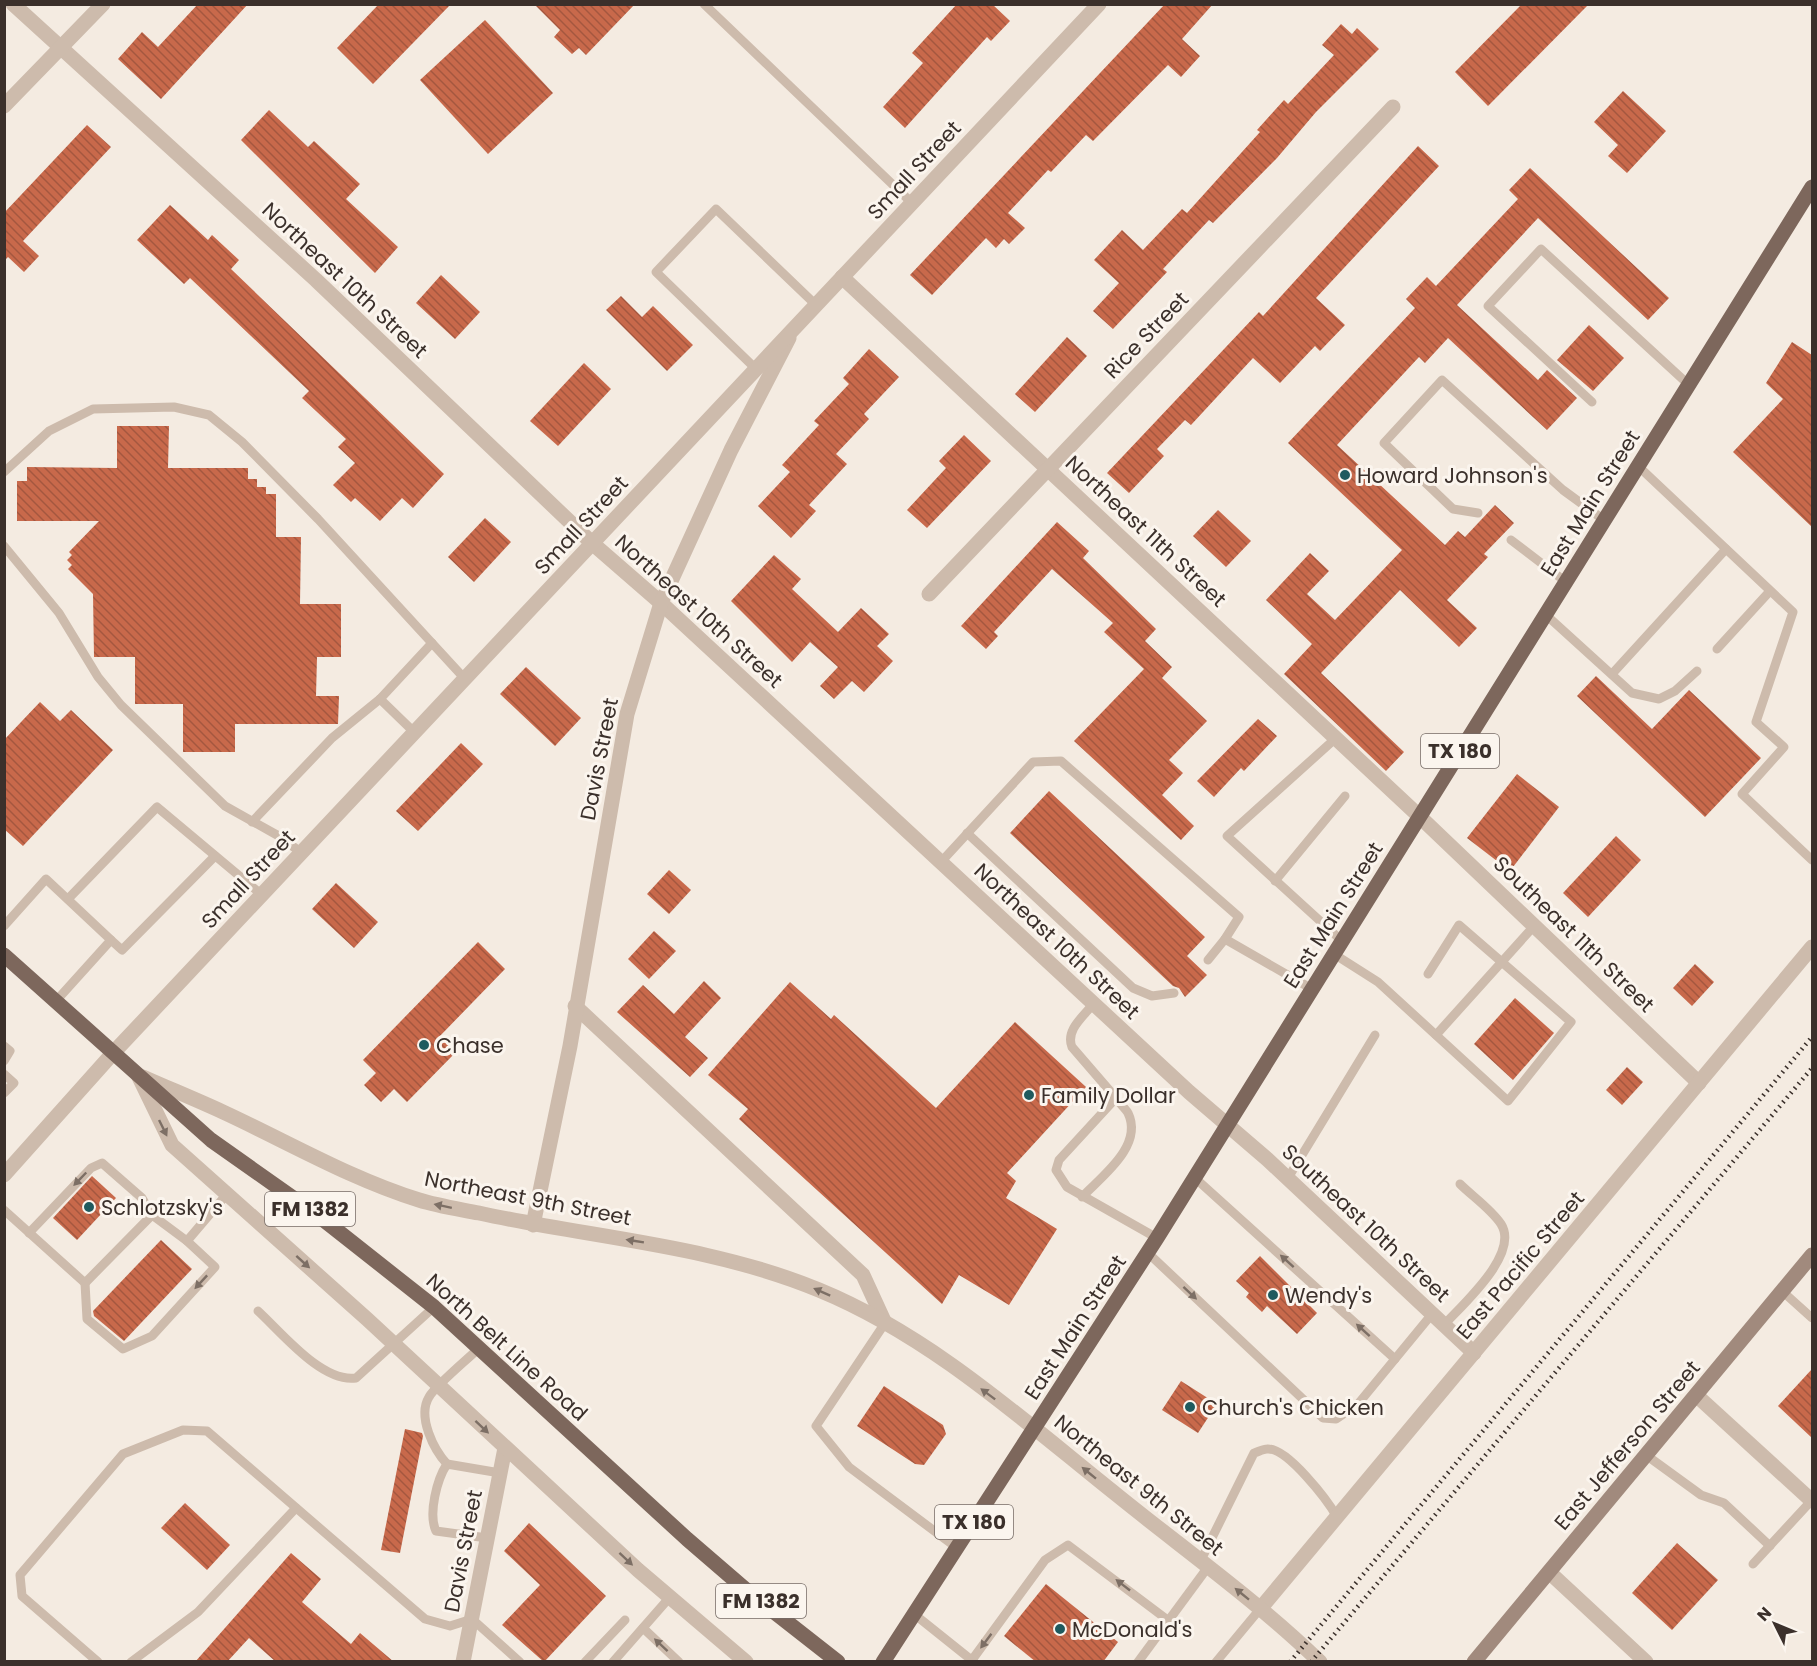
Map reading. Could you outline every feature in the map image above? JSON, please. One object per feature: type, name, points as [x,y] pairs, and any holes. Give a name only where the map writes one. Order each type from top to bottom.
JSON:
[{"type":"main road","name":"East Main Street","points":[[883,1662],[1148,1253],[1812,187]]},
{"type":"main road","name":"North Belt Line Road","points":[[4,955],[212,1140],[321,1217],[434,1307],[687,1539],[745,1589],[838,1662]]},
{"type":"main road","name":"East Jefferson Street","points":[[1474,1662],[1812,1255]]},
{"type":"street","name":"Northeast 10th Street","points":[[13,4],[316,280],[592,543],[661,603],[1228,1125]]},
{"type":"street","points":[[4,106],[103,4]]},
{"type":"street","name":"Small Street","points":[[4,1175],[114,1052],[1099,4]]},
{"type":"street","name":"Rice Street","points":[[929,594],[1393,107]]},
{"type":"street","name":"Northeast 11th Street","points":[[842,277],[1419,816]]},
{"type":"street","name":"Davis Street","points":[[533,1225],[627,714],[661,603],[731,450],[794,329]]},
{"type":"street","name":"Southeast 11th Street","points":[[1419,816],[1699,1083]]},
{"type":"street","name":"East Pacific Street","points":[[1260,1609],[1812,947]]},
{"type":"street","points":[[575,1006],[863,1275],[885,1323]]},
{"type":"street","name":"Northeast 9th Street","points":[[138,1075],[222,1112],[320,1160],[420,1200],[533,1225],[641,1242],[730,1261],[819,1290],[885,1323],[946,1362],[1035,1429],[1260,1609],[1320,1662]]},
{"type":"street","name":"North Belt Line Road","points":[[138,1075],[172,1145],[394,1344],[670,1597],[746,1662]]},
{"type":"street","name":"Southeast 10th Street","points":[[1228,1125],[1288,1178],[1474,1353]]},
{"type":"street","points":[[1696,1395],[1812,1500]]},
{"type":"street","name":"Davis Street","points":[[463,1662],[505,1448]]},
{"type":"street","points":[[1549,1572],[1646,1662]]},
{"type":"lane","points":[[704,4],[912,203]]},
{"type":"lane","points":[[756,369],[656,272],[716,209],[816,305]]},
{"type":"lane","points":[[1592,402],[1488,306],[1541,249],[1689,385]]},
{"type":"lane","points":[[1478,513],[1453,509],[1384,443],[1442,380],[1563,490],[1604,520]]},
{"type":"lane","points":[[4,472],[49,431],[93,409],[174,407],[209,415],[242,442],[465,679]]},
{"type":"lane","points":[[1638,466],[1793,612],[1756,722],[1784,747],[1742,794],[1812,860]]},
{"type":"lane","points":[[1511,540],[1566,582]]},
{"type":"lane","points":[[4,546],[59,613],[98,677],[121,705],[225,806],[277,835],[302,853]]},
{"type":"lane","points":[[1611,674],[1726,549]]},
{"type":"lane","points":[[1717,648],[1770,591]]},
{"type":"lane","points":[[1545,615],[1632,693],[1659,699],[1675,691],[1697,671]]},
{"type":"lane","points":[[252,822],[332,738],[380,699],[432,643]]},
{"type":"lane","points":[[380,699],[414,732]]},
{"type":"lane","points":[[1336,738],[1227,836],[1342,941]]},
{"type":"lane","points":[[941,862],[1033,762],[1061,761],[1239,917],[1208,960]]},
{"type":"lane","points":[[1275,880],[1345,796]]},
{"type":"lane","points":[[68,899],[157,807],[262,895]]},
{"type":"lane","points":[[967,833],[1133,988],[1152,996],[1174,993]]},
{"type":"lane","points":[[4,926],[46,879],[122,950],[215,855]]},
{"type":"lane","points":[[1334,954],[1378,982],[1508,1101],[1571,1022],[1459,926],[1428,974]]},
{"type":"lane","points":[[1436,1035],[1500,961],[1534,926]]},
{"type":"lane","points":[[1225,939],[1312,989]]},
{"type":"lane","points":[[56,1000],[111,940]]},
{"type":"lane","points":[[1082,1197],[1126,1149],[1131,1125],[1128,1113],[1072,1047],[1069,1039],[1071,1032],[1094,1003]]},
{"type":"lane","points":[[1288,1178],[1375,1035]]},
{"type":"lane","points":[[4,1046],[10,1051],[4,1061]]},
{"type":"lane","points":[[4,1074],[14,1083],[4,1093]]},
{"type":"lane","points":[[1116,1098],[1057,1165],[1056,1170],[1061,1181],[1082,1197],[1157,1238]]},
{"type":"lane","points":[[4,1210],[29,1233],[85,1283],[87,1319],[123,1350],[152,1336],[215,1267],[187,1241],[152,1215],[142,1198],[102,1163],[91,1168],[29,1233]]},
{"type":"lane","points":[[1195,1178],[1395,1359]]},
{"type":"lane","points":[[1444,1325],[1492,1271],[1503,1251],[1505,1234],[1500,1223],[1460,1185]]},
{"type":"lane","points":[[187,1241],[227,1194]]},
{"type":"lane","points":[[85,1283],[152,1215]]},
{"type":"lane","points":[[1148,1253],[1323,1418],[1336,1419],[1358,1404],[1432,1314]]},
{"type":"lane","points":[[1782,1291],[1812,1318]]},
{"type":"lane","points":[[258,1311],[326,1373],[344,1380],[356,1378],[434,1307]]},
{"type":"lane","points":[[885,1323],[816,1426],[849,1467],[957,1548]]},
{"type":"lane","points":[[479,1348],[429,1396],[425,1408],[435,1452],[447,1464],[500,1473]]},
{"type":"lane","points":[[98,1662],[22,1596],[20,1575],[123,1454],[183,1430],[207,1431],[425,1619],[450,1626],[471,1619],[520,1662]]},
{"type":"lane","points":[[1138,1662],[1169,1621],[1204,1565],[1254,1453],[1268,1448],[1278,1451],[1310,1480],[1329,1502],[1337,1517]]},
{"type":"lane","points":[[1646,1455],[1701,1495],[1724,1503],[1770,1546]]},
{"type":"lane","points":[[447,1464],[440,1476],[432,1523],[436,1531],[487,1538]]},
{"type":"lane","points":[[1753,1564],[1812,1500]]},
{"type":"lane","points":[[131,1662],[198,1612],[296,1508]]},
{"type":"lane","points":[[914,1614],[973,1661],[1045,1560],[1068,1545],[1169,1621]]},
{"type":"lane","points":[[613,1662],[670,1597]]},
{"type":"lane","points":[[1216,1662],[1260,1609]]},
{"type":"lane","points":[[585,1662],[625,1620]]},
{"type":"lane","points":[[643,1628],[679,1662]]},
{"type":"building","points":[[198,4],[248,4],[161,99],[118,59],[142,32],[158,47]]},
{"type":"building","points":[[379,4],[451,4],[373,84],[337,48]]},
{"type":"building","points":[[534,4],[635,4],[586,55],[579,48],[572,54],[554,37],[560,30]]},
{"type":"building","points":[[957,4],[992,4],[1010,21],[991,41],[987,37],[905,128],[883,107],[923,63],[912,53]]},
{"type":"building","points":[[1165,4],[1213,4],[1182,39],[1200,56],[1181,77],[1168,65],[1093,141],[1086,135],[1051,172],[1048,170],[1008,213],[1025,228],[1009,244],[1004,239],[996,248],[986,238],[932,295],[910,275]]},
{"type":"building","points":[[1522,4],[1589,4],[1488,106],[1455,72]]},
{"type":"building","points":[[485,20],[553,93],[488,154],[420,80]]},
{"type":"building","points":[[1341,24],[1352,34],[1357,28],[1379,49],[1316,112],[1277,158],[1213,223],[1209,220],[1163,269],[1167,272],[1113,329],[1093,311],[1119,283],[1094,260],[1122,230],[1143,250],[1182,209],[1187,213],[1260,132],[1257,130],[1284,100],[1288,104],[1334,55],[1322,45]]},
{"type":"building","points":[[1623,91],[1666,131],[1627,173],[1608,156],[1618,145],[1594,122]]},
{"type":"building","points":[[269,110],[308,147],[314,141],[360,184],[346,199],[398,247],[375,273],[241,140]]},
{"type":"building","points":[[87,125],[111,147],[23,241],[39,256],[24,272],[8,257],[4,261],[4,213]]},
{"type":"building","points":[[1418,146],[1439,166],[1316,298],[1345,325],[1320,351],[1315,346],[1280,383],[1253,358],[1191,425],[1185,420],[1157,449],[1164,456],[1129,493],[1107,473],[1259,312],[1263,316]]},
{"type":"building","points":[[1530,168],[1669,298],[1648,320],[1538,218],[1457,305],[1538,380],[1547,370],[1577,398],[1547,430],[1448,338],[1425,363],[1419,357],[1337,445],[1445,545],[1458,531],[1465,537],[1495,505],[1514,523],[1484,554],[1488,557],[1447,600],[1477,628],[1459,647],[1400,590],[1321,673],[1404,752],[1386,771],[1284,674],[1312,644],[1266,600],[1310,553],[1329,571],[1307,594],[1335,620],[1402,550],[1288,443],[1415,308],[1406,299],[1427,277],[1436,286],[1518,199],[1509,190]]},
{"type":"building","points":[[170,205],[208,240],[212,235],[239,260],[231,269],[444,474],[413,508],[402,498],[380,521],[355,498],[351,502],[333,485],[355,463],[338,447],[346,439],[302,398],[309,391],[190,278],[184,284],[137,240]]},
{"type":"building","points":[[441,275],[480,312],[455,339],[416,303]]},
{"type":"building","points":[[621,296],[642,317],[653,306],[693,345],[667,371],[606,310]]},
{"type":"building","points":[[1589,325],[1624,358],[1593,391],[1557,360]]},
{"type":"building","points":[[1067,337],[1087,356],[1035,412],[1015,394]]},
{"type":"building","points":[[1792,342],[1812,355],[1812,527],[1733,452],[1783,399],[1766,383]]},
{"type":"building","points":[[869,349],[899,377],[864,414],[869,419],[836,454],[847,464],[809,505],[816,511],[791,538],[758,506],[790,472],[782,465],[819,425],[814,421],[849,384],[843,378]]},
{"type":"building","points":[[584,363],[611,389],[558,446],[530,421]]},
{"type":"building","points":[[117,426],[169,426],[168,468],[248,468],[248,479],[257,479],[257,487],[266,487],[266,494],[276,494],[276,537],[301,537],[300,604],[341,604],[341,657],[317,657],[316,696],[339,696],[338,724],[235,724],[235,752],[183,752],[183,704],[135,704],[135,657],[94,657],[93,594],[68,569],[72,565],[67,560],[72,555],[69,552],[99,521],[17,521],[17,481],[27,481],[27,467],[117,468]]},
{"type":"building","points":[[964,435],[991,461],[927,528],[907,510],[946,468],[939,461]]},
{"type":"building","points":[[1218,510],[1251,541],[1226,567],[1193,536]]},
{"type":"building","points":[[485,518],[511,542],[474,582],[448,557]]},
{"type":"building","points":[[1057,522],[1089,551],[1083,558],[1156,629],[1145,641],[1172,667],[1162,678],[1207,721],[1169,760],[1183,773],[1162,795],[1194,826],[1181,840],[1074,741],[1144,669],[1104,632],[1113,623],[1052,569],[994,632],[998,636],[986,649],[961,626]]},
{"type":"building","points":[[774,555],[801,579],[792,589],[838,632],[861,608],[889,634],[877,646],[893,661],[864,692],[852,681],[834,699],[820,686],[838,667],[810,642],[792,662],[731,601]]},
{"type":"building","points":[[526,667],[581,718],[555,746],[500,694]]},
{"type":"building","points":[[1596,676],[1652,729],[1689,690],[1761,758],[1705,817],[1577,696]]},
{"type":"building","points":[[40,702],[60,721],[71,710],[113,750],[23,846],[4,829],[4,740]]},
{"type":"building","points":[[1258,719],[1277,736],[1244,771],[1241,768],[1214,797],[1197,781]]},
{"type":"building","points":[[461,743],[483,764],[418,831],[396,811]]},
{"type":"building","points":[[1517,774],[1559,807],[1510,871],[1467,838]]},
{"type":"building","points":[[1049,791],[1205,937],[1187,956],[1207,975],[1185,997],[1179,988],[1173,986],[1010,833]]},
{"type":"building","points":[[1616,836],[1641,860],[1588,917],[1563,893]]},
{"type":"building","points":[[669,870],[691,890],[669,914],[647,894]]},
{"type":"building","points":[[336,883],[378,922],[354,948],[312,909]]},
{"type":"building","points":[[654,931],[676,951],[649,979],[628,959]]},
{"type":"building","points":[[478,942],[505,969],[439,1037],[456,1052],[407,1102],[394,1089],[381,1102],[364,1085],[376,1073],[363,1060]]},
{"type":"building","points":[[1695,964],[1714,982],[1692,1006],[1673,988]]},
{"type":"building","points":[[704,981],[721,998],[685,1037],[708,1058],[690,1077],[617,1012],[643,985],[674,1014]]},
{"type":"building","points":[[790,982],[831,1019],[834,1015],[936,1108],[1015,1022],[1086,1087],[1007,1173],[1016,1181],[1006,1198],[1057,1229],[1009,1305],[959,1275],[942,1304],[739,1119],[748,1109],[708,1075]]},
{"type":"building","points":[[1515,998],[1554,1033],[1513,1080],[1474,1044]]},
{"type":"building","points":[[1627,1067],[1643,1082],[1622,1105],[1606,1090]]},
{"type":"building","points":[[92,1176],[116,1198],[77,1240],[53,1218]]},
{"type":"building","points":[[161,1240],[192,1269],[124,1341],[94,1316],[93,1311]]},
{"type":"building","name":"Wendy's","points":[[1260,1256],[1317,1313],[1297,1334],[1267,1306],[1262,1312],[1246,1297],[1249,1293],[1236,1281]]},
{"type":"building","points":[[1812,1369],[1812,1438],[1778,1406]]},
{"type":"building","name":"Church's Chicken","points":[[1181,1381],[1217,1404],[1198,1433],[1162,1410]]},
{"type":"building","points":[[884,1386],[943,1425],[946,1434],[924,1465],[915,1464],[857,1426]]},
{"type":"building","points":[[405,1429],[422,1433],[423,1436],[400,1553],[381,1550]]},
{"type":"building","points":[[185,1503],[230,1545],[207,1570],[161,1528]]},
{"type":"building","points":[[529,1523],[606,1596],[544,1662],[502,1625],[540,1585],[504,1551]]},
{"type":"building","points":[[1677,1543],[1718,1580],[1672,1630],[1632,1593]]},
{"type":"building","points":[[291,1553],[321,1579],[302,1602],[351,1644],[360,1633],[394,1662],[276,1662],[249,1638],[227,1662],[195,1662]]},
{"type":"building","points":[[1046,1584],[1118,1642],[1103,1662],[1036,1662],[1004,1636]]},
{"type":"railway","points":[[1290,1662],[1812,1037]]},
{"type":"railway","points":[[1311,1662],[1812,1068]]},
{"type":"place","name":"Howard Johnson's","points":[[1345,475]]},
{"type":"place","name":"Chase","points":[[424,1045]]},
{"type":"place","name":"Family Dollar","points":[[1029,1095]]},
{"type":"place","name":"Schlotzsky's","points":[[89,1207]]},
{"type":"place","name":"Wendy's","points":[[1273,1295]]},
{"type":"place","name":"Church's Chicken","points":[[1190,1407]]},
{"type":"place","name":"McDonald's","points":[[1060,1629]]}]
